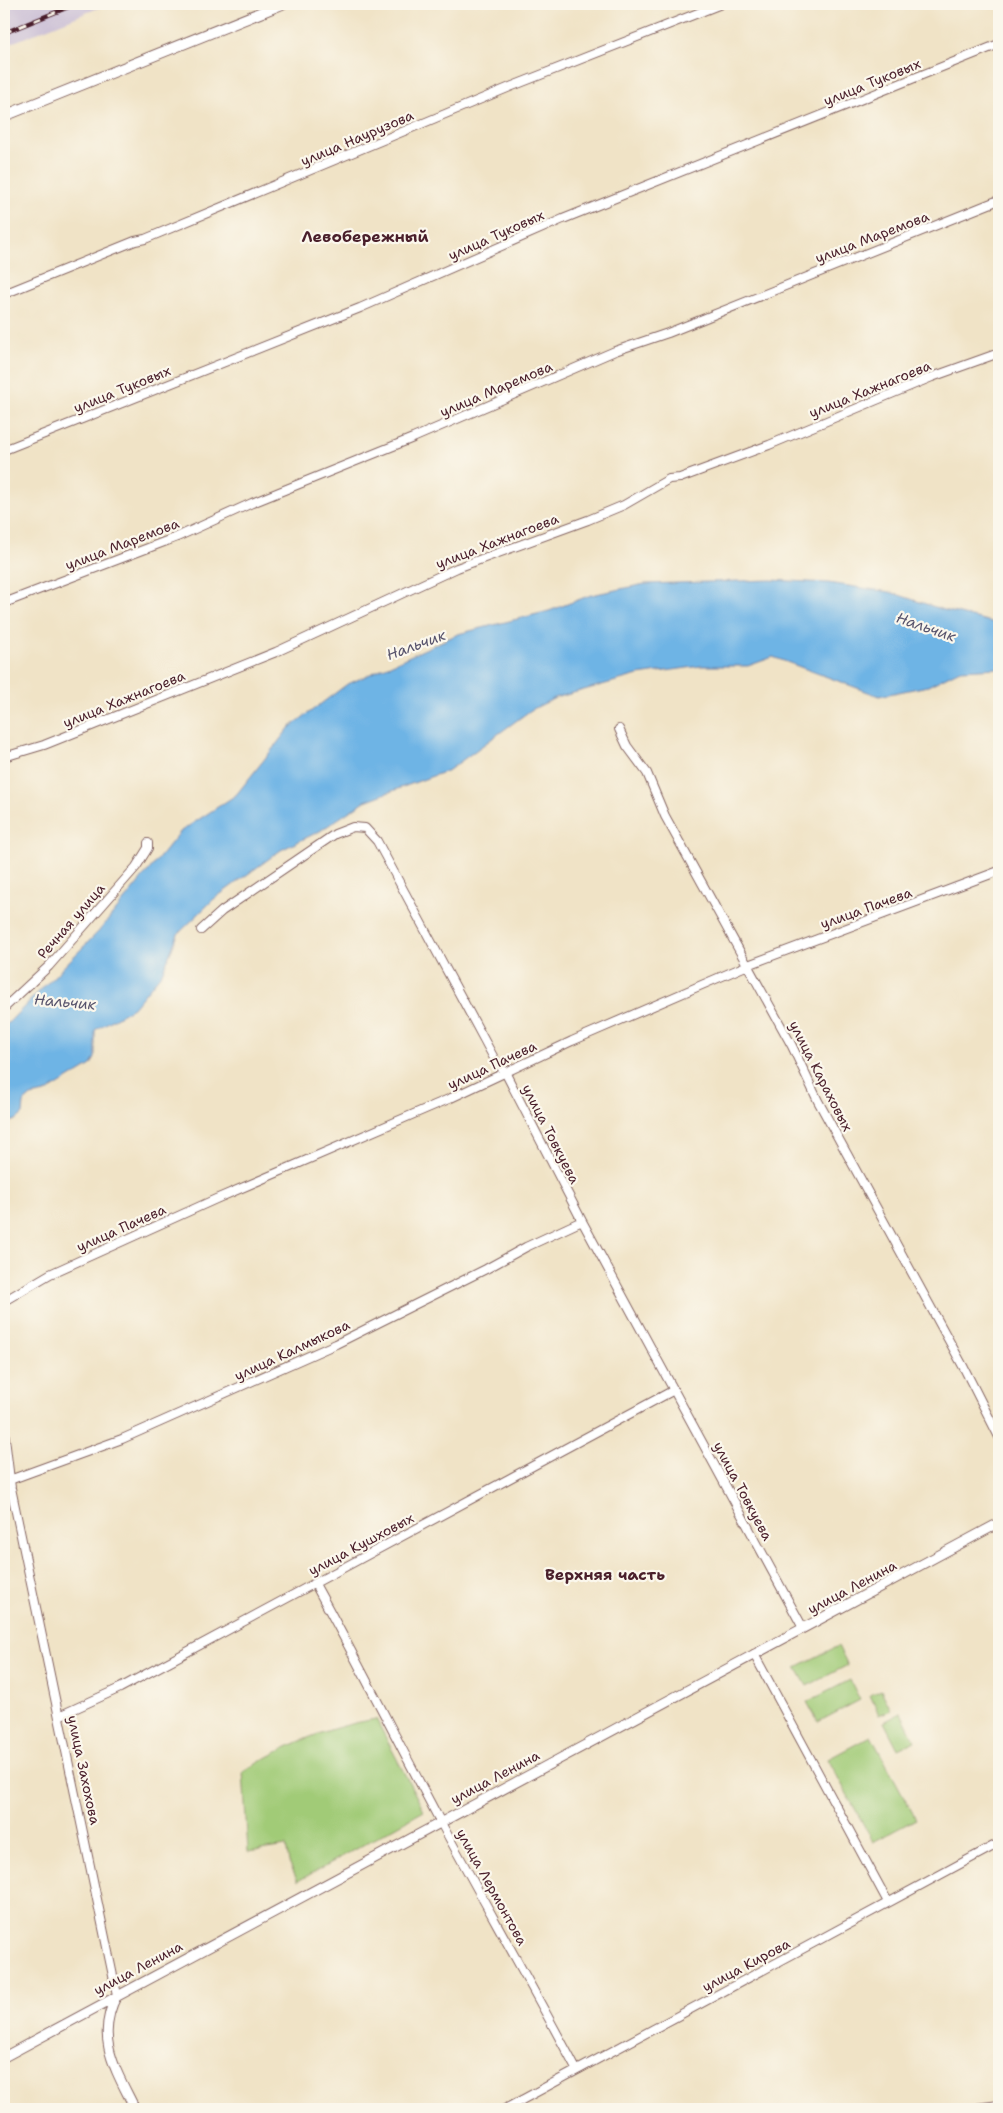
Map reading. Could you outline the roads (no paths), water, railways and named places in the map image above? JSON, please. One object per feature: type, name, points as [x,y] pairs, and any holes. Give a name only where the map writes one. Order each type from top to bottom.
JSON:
[{"type":"main road","points":[[4,116],[282,4]]},
{"type":"street","name":"улица Наурузова","points":[[4,294],[134,241],[154,236],[510,87],[721,4]]},
{"type":"street","name":"улица Туковых","points":[[4,450],[360,308],[563,219],[999,44]]},
{"type":"street","name":"улица Маремова","points":[[4,603],[177,537],[252,503],[413,438],[615,351],[668,333],[999,200]]},
{"type":"street","name":"улица Хажнагоева","points":[[4,758],[44,745],[276,652],[485,556],[624,505],[670,479],[680,478],[769,445],[932,377],[999,353]]},
{"type":"street","name":"улица Караховых","points":[[619,729],[627,746],[647,773],[666,816],[792,1046],[818,1101],[964,1368],[999,1437]]},
{"type":"street","name":"улица Товкуева","points":[[201,930],[222,911],[335,834],[353,827],[365,828],[377,841],[495,1060],[505,1072],[582,1221],[804,1628]]},
{"type":"street","name":"Речная улица","points":[[4,1008],[49,966],[136,867],[148,848],[148,844]]},
{"type":"street","name":"улица Пачева","points":[[4,1301],[50,1274],[216,1199],[451,1098],[505,1072],[748,965],[999,871]]},
{"type":"street","name":"улица Калмыкова","points":[[7,1480],[131,1435],[336,1344],[526,1247],[582,1221]]},
{"type":"street","name":"улица Кушховых","points":[[58,1716],[120,1688],[674,1390]]},
{"type":"street","name":"улица Захохова","points":[[4,1430],[7,1480],[117,1995]]},
{"type":"street","name":"улица Ленина","points":[[4,2057],[999,1523]]},
{"type":"street","name":"улица Лермонтова","points":[[315,1584],[361,1666],[441,1822],[576,2069]]},
{"type":"street","points":[[754,1654],[888,1902]]},
{"type":"street","name":"улица Кирова","points":[[504,2109],[999,1843]]},
{"type":"street","points":[[117,1995],[108,2014],[107,2041],[114,2065],[135,2109]]},
{"type":"street","points":[[969,2109],[999,2104]]},
{"type":"water","name":"Нальчик","points":[[771,580],[828,583],[890,592],[944,610],[999,624],[999,668],[960,670],[928,686],[879,696],[773,657],[748,666],[701,666],[638,675],[555,698],[531,710],[449,770],[365,801],[320,831],[281,850],[214,899],[178,934],[162,973],[133,1008],[95,1030],[95,1058],[91,1065],[45,1093],[31,1096],[24,1102],[23,1114],[16,1120],[4,1124],[4,1027],[99,931],[181,831],[236,795],[290,727],[346,685],[458,634],[549,611],[591,595],[645,584]]},
{"type":"railway","points":[[4,33],[76,4]]},
{"type":"district","name":"Левобережный","points":[[365,236]]},
{"type":"district","name":"Верхняя часть","points":[[605,1574]]}]
